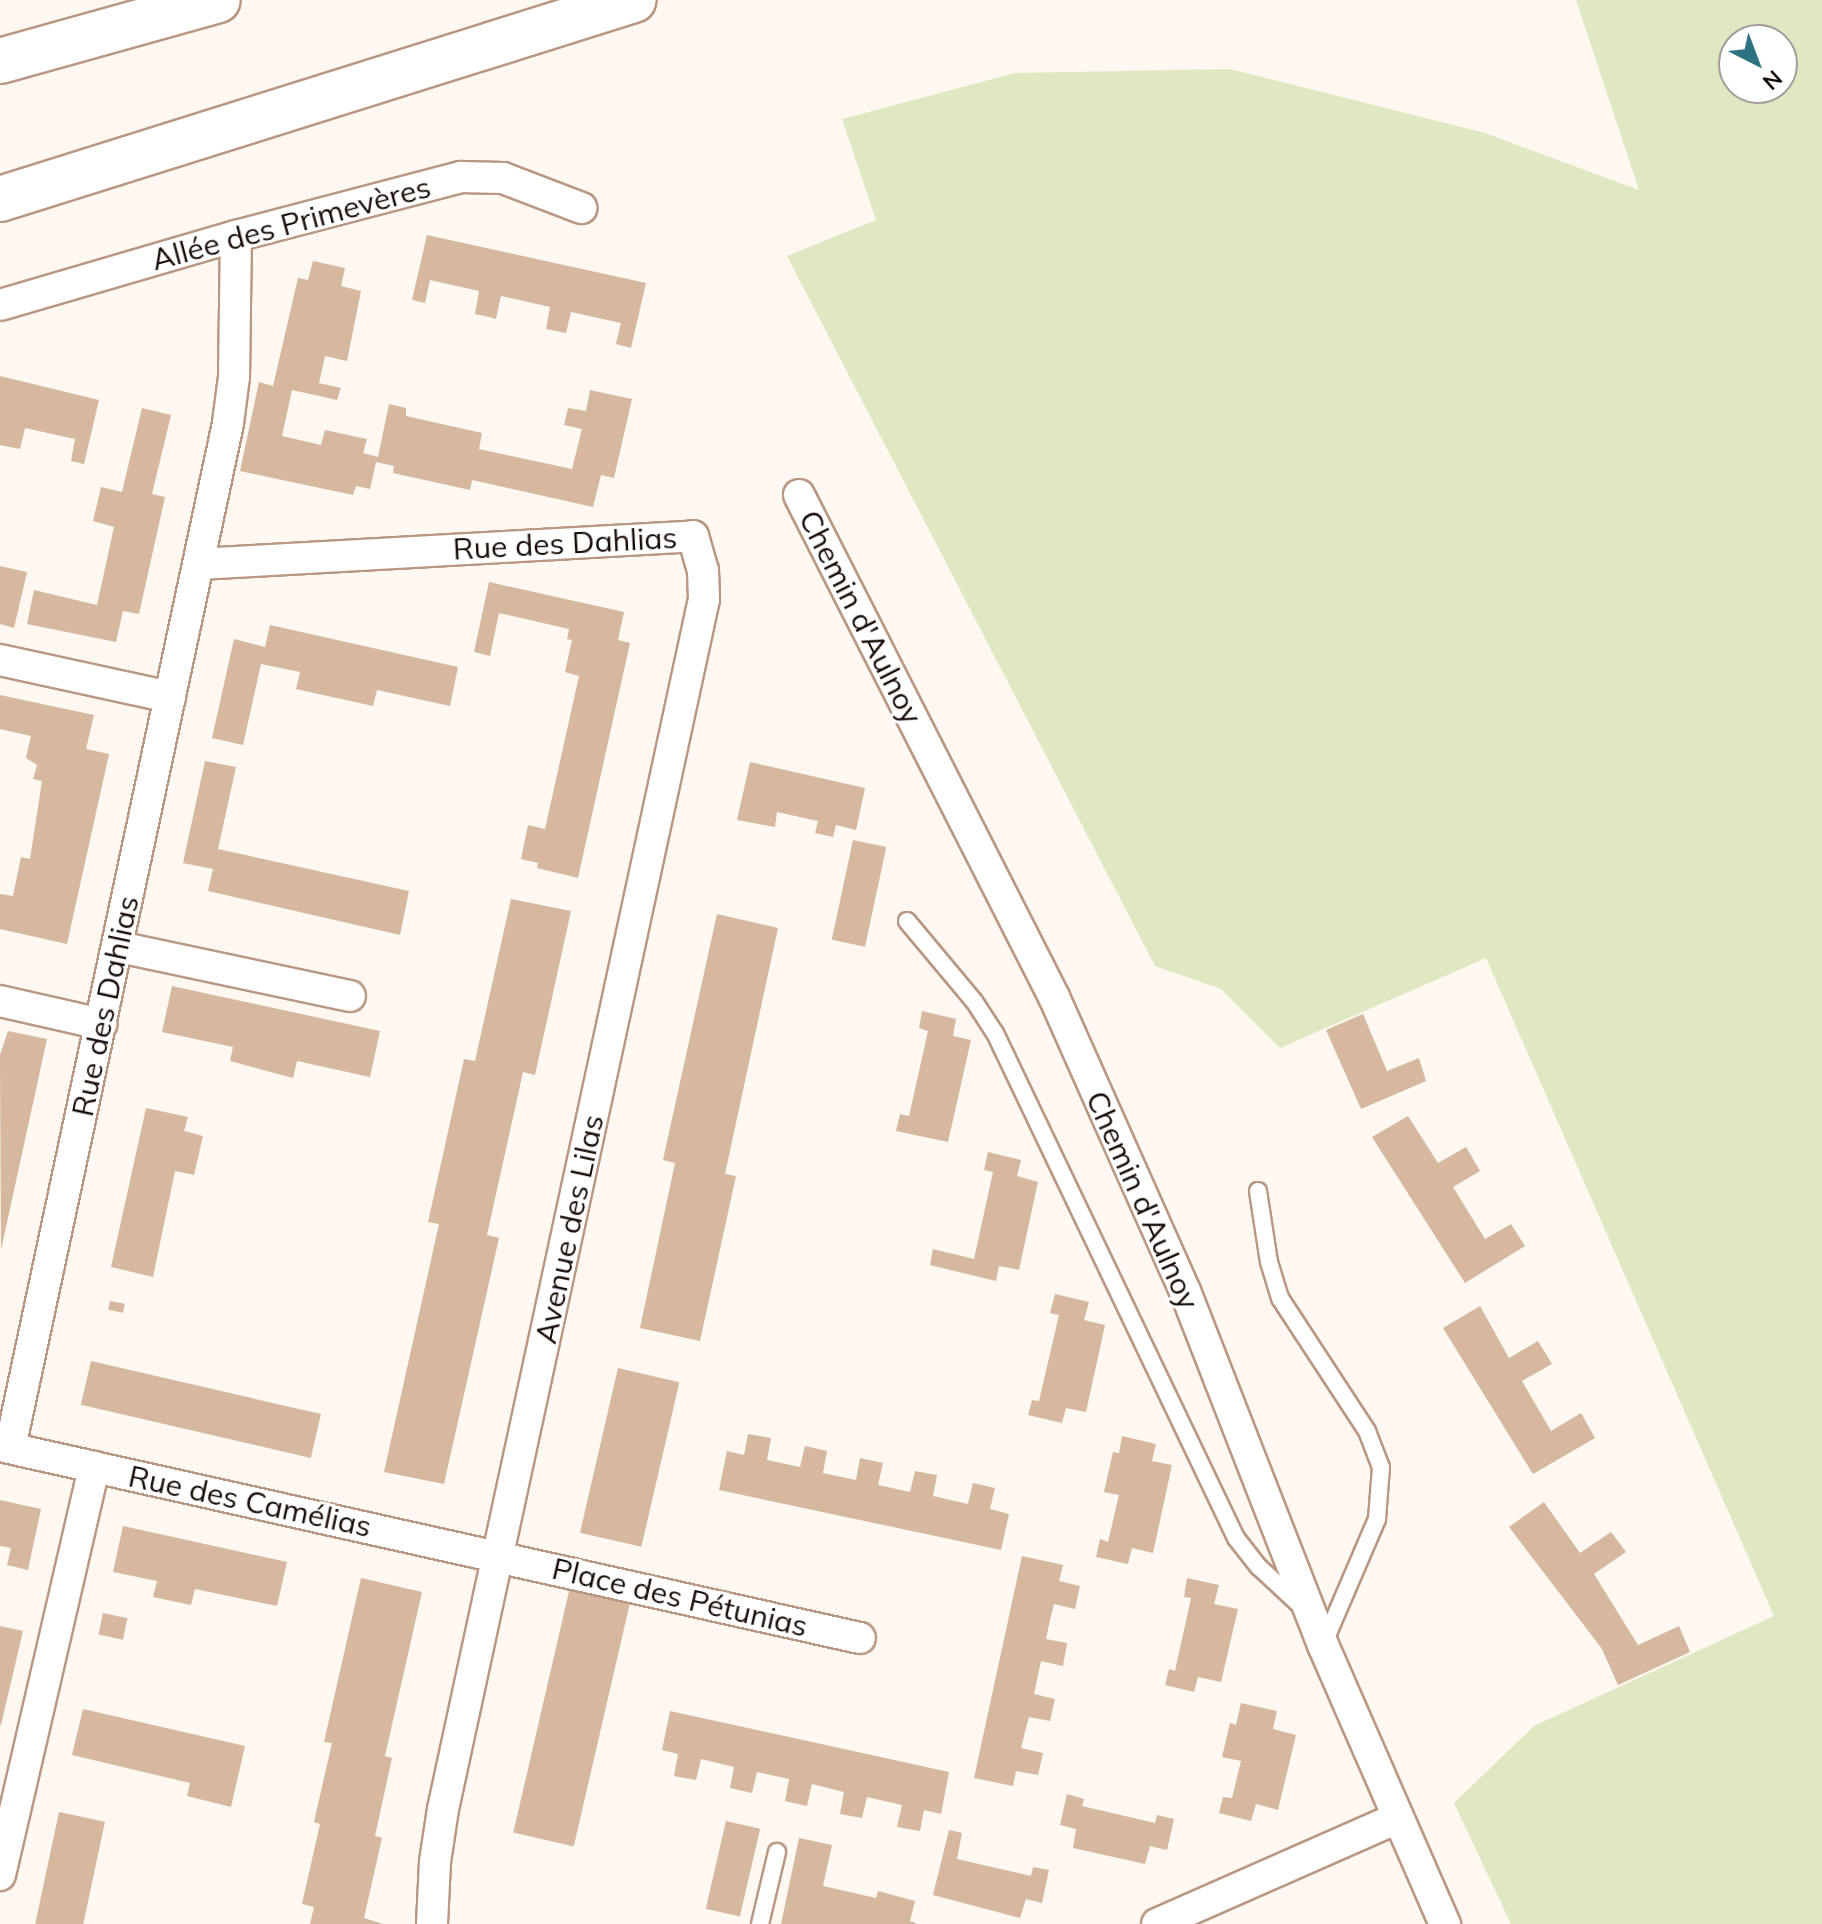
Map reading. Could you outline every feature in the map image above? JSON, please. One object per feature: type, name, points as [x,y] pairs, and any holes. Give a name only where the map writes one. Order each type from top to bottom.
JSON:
[{"type":"highway","points":[[0,61],[218,0]]},
{"type":"highway","points":[[0,199],[626,2]]},
{"type":"street","name":"Allée des Primevères","points":[[0,305],[236,236],[461,177],[484,175],[526,185],[581,208]]},
{"type":"street","name":"Rue des Dahlias","points":[[5,1447],[119,947],[232,399],[236,236]]},
{"type":"street","name":"Chemin d'Aulnoy","points":[[799,495],[1054,997],[1185,1291],[1310,1614],[1445,1924]]},
{"type":"street","name":"Rue des Dahlias","points":[[199,564],[693,536]]},
{"type":"street","name":"Avenue des Lilas","points":[[432,1924],[438,1838],[704,599],[703,570],[693,536]]},
{"type":"street","points":[[0,660],[170,697]]},
{"type":"street","points":[[119,947],[350,996]]},
{"type":"street","points":[[0,1001],[101,1024]]},
{"type":"street","name":"Rue des Camélias","points":[[5,1447],[500,1557]]},
{"type":"street","points":[[0,1875],[94,1467]]},
{"type":"street","name":"Place des Pétunias","points":[[500,1557],[860,1638]]},
{"type":"street","points":[[1157,1924],[1397,1818]]},
{"type":"lane","points":[[907,921],[974,1001],[995,1033],[1236,1538],[1259,1567],[1310,1614]]},
{"type":"lane","points":[[1258,1191],[1269,1262],[1280,1298],[1367,1431],[1381,1467],[1377,1519],[1323,1645]]},
{"type":"lane","points":[[760,1924],[777,1852]]},
{"type":"green space","points":[[1576,0],[1822,0],[1822,1924],[1511,1924],[1454,1803],[1534,1726],[1774,1616],[1486,958],[1280,1048],[1221,989],[1155,966],[787,256],[876,220],[842,119],[1015,73],[1230,69],[1485,133],[1639,190]]},
{"type":"building","points":[[427,235],[646,283],[631,348],[616,344],[621,323],[571,312],[566,333],[546,329],[550,307],[501,296],[496,319],[475,314],[479,291],[430,280],[425,303],[412,300]]},
{"type":"building","points":[[313,261],[345,268],[341,286],[361,291],[347,361],[325,356],[319,383],[341,388],[337,400],[292,390],[282,436],[321,445],[325,430],[367,439],[363,453],[378,457],[389,404],[406,408],[406,416],[482,433],[479,449],[572,469],[582,429],[564,425],[568,408],[586,411],[590,390],[632,399],[614,478],[601,475],[593,507],[472,480],[470,490],[393,473],[394,466],[376,462],[370,489],[356,486],[353,495],[240,471],[259,382],[273,386],[298,278],[308,280]]},
{"type":"building","points":[[0,376],[99,400],[84,464],[71,461],[75,439],[25,428],[20,449],[0,445]]},
{"type":"building","points":[[142,408],[171,415],[152,494],[165,497],[139,614],[123,611],[116,642],[27,624],[34,590],[97,605],[114,527],[93,521],[101,487],[122,492]]},
{"type":"building","points":[[0,566],[27,572],[14,628],[0,624]]},
{"type":"building","points":[[489,582],[624,612],[618,640],[630,643],[578,878],[537,868],[538,863],[521,859],[528,825],[545,829],[579,676],[565,672],[572,640],[567,639],[569,629],[499,613],[490,656],[474,652]]},
{"type":"building","points":[[270,625],[458,667],[450,706],[377,690],[373,706],[296,689],[300,672],[261,664],[243,745],[212,738],[234,639],[265,647]]},
{"type":"building","points":[[0,695],[94,715],[86,749],[109,754],[67,944],[0,929],[0,894],[13,896],[21,857],[30,859],[42,781],[33,779],[37,765],[26,758],[31,736],[0,729]]},
{"type":"building","points":[[205,761],[236,767],[218,849],[409,891],[400,935],[208,891],[213,869],[183,863]]},
{"type":"building","points":[[750,762],[865,788],[856,830],[836,825],[833,837],[815,833],[818,821],[777,812],[775,827],[737,820]]},
{"type":"building","points":[[853,840],[886,847],[865,947],[832,940]]},
{"type":"building","points":[[511,899],[571,911],[535,1075],[523,1072],[487,1235],[499,1238],[444,1484],[384,1472],[439,1224],[428,1222],[464,1059],[475,1061]]},
{"type":"building","points":[[717,914],[778,928],[725,1174],[736,1176],[700,1341],[640,1328],[675,1163],[663,1160]]},
{"type":"building","points":[[172,986],[380,1031],[370,1077],[297,1061],[293,1078],[230,1061],[233,1047],[162,1032]]},
{"type":"building","points":[[922,1011],[956,1019],[953,1036],[971,1040],[948,1142],[896,1131],[900,1114],[909,1116],[928,1031],[919,1028]]},
{"type":"building","points":[[1363,1014],[1387,1071],[1419,1058],[1426,1081],[1361,1109],[1326,1030]]},
{"type":"building","points":[[8,1031],[47,1039],[1,1250],[0,1055]]},
{"type":"building","points":[[146,1108],[188,1117],[184,1131],[203,1136],[194,1175],[175,1171],[153,1277],[111,1267]]},
{"type":"building","points":[[1408,1116],[1438,1163],[1466,1147],[1480,1171],[1453,1187],[1485,1239],[1511,1224],[1525,1246],[1465,1283],[1372,1137]]},
{"type":"building","points":[[988,1152],[1021,1160],[1017,1176],[1038,1182],[1019,1270],[999,1266],[996,1281],[930,1265],[933,1249],[974,1259],[993,1172],[984,1170]]},
{"type":"building","points":[[1055,1294],[1089,1302],[1084,1320],[1105,1325],[1086,1412],[1066,1408],[1062,1423],[1028,1415],[1032,1400],[1039,1401],[1059,1315],[1050,1313]]},
{"type":"building","points":[[110,1301],[125,1304],[123,1313],[108,1310]]},
{"type":"building","points":[[1480,1306],[1509,1358],[1538,1341],[1552,1364],[1522,1381],[1551,1431],[1581,1413],[1595,1438],[1533,1474],[1443,1328]]},
{"type":"building","points":[[91,1361],[321,1414],[311,1458],[81,1405]]},
{"type":"building","points":[[618,1368],[679,1382],[641,1547],[580,1533]]},
{"type":"building","points":[[748,1434],[771,1438],[767,1460],[800,1467],[805,1446],[827,1451],[823,1473],[856,1480],[860,1458],[883,1463],[878,1485],[910,1492],[915,1471],[937,1475],[933,1496],[968,1504],[973,1483],[995,1488],[990,1509],[1009,1514],[1001,1550],[719,1490],[727,1451],[744,1455]]},
{"type":"building","points":[[1122,1436],[1156,1444],[1152,1461],[1172,1465],[1153,1553],[1132,1548],[1128,1564],[1096,1557],[1100,1539],[1108,1542],[1119,1495],[1104,1492],[1113,1452],[1119,1453]]},
{"type":"building","points":[[0,1500],[41,1509],[28,1570],[7,1565],[11,1548],[0,1546]]},
{"type":"building","points":[[1544,1502],[1580,1553],[1611,1532],[1626,1552],[1594,1574],[1638,1645],[1679,1626],[1690,1652],[1618,1685],[1602,1649],[1509,1527]]},
{"type":"building","points":[[123,1526],[287,1562],[277,1606],[195,1589],[191,1605],[153,1597],[157,1581],[113,1572]]},
{"type":"building","points":[[1022,1556],[1063,1565],[1059,1581],[1080,1586],[1075,1609],[1054,1604],[1046,1639],[1067,1643],[1063,1666],[1041,1661],[1034,1694],[1055,1699],[1050,1721],[1029,1717],[1021,1748],[1043,1753],[1038,1775],[1016,1771],[1013,1786],[974,1778]]},
{"type":"building","points":[[361,1578],[422,1592],[385,1756],[392,1758],[375,1836],[382,1838],[364,1918],[383,1924],[310,1924],[314,1907],[302,1904],[320,1824],[314,1822],[332,1743],[324,1742]]},
{"type":"building","points":[[1187,1578],[1219,1585],[1214,1604],[1238,1609],[1221,1682],[1198,1677],[1194,1692],[1165,1685],[1169,1669],[1175,1671],[1191,1598],[1184,1597]]},
{"type":"building","points":[[570,1587],[630,1601],[574,1846],[513,1833]]},
{"type":"building","points":[[103,1613],[127,1618],[123,1640],[98,1635]]},
{"type":"building","points":[[0,1626],[23,1631],[1,1725],[0,1725]]},
{"type":"building","points":[[1241,1703],[1277,1711],[1273,1729],[1296,1735],[1278,1810],[1256,1804],[1251,1821],[1219,1813],[1223,1797],[1232,1798],[1241,1761],[1222,1757],[1230,1723],[1236,1725]]},
{"type":"building","points":[[83,1709],[245,1746],[231,1807],[187,1796],[190,1783],[72,1755]]},
{"type":"building","points":[[670,1711],[949,1772],[941,1814],[924,1810],[920,1831],[897,1827],[902,1805],[867,1797],[862,1818],[840,1814],[844,1792],[812,1784],[807,1806],[785,1801],[789,1779],[757,1772],[752,1793],[730,1788],[734,1767],[701,1759],[696,1780],[674,1776],[678,1754],[662,1750]]},
{"type":"building","points":[[1067,1794],[1084,1799],[1082,1806],[1155,1823],[1157,1815],[1174,1819],[1167,1850],[1150,1846],[1145,1864],[1073,1848],[1076,1829],[1060,1825]]},
{"type":"building","points":[[59,1812],[105,1822],[83,1924],[35,1924]]},
{"type":"building","points":[[726,1821],[760,1829],[740,1917],[706,1909]]},
{"type":"building","points":[[949,1830],[962,1833],[957,1859],[1031,1876],[1033,1867],[1049,1870],[1042,1903],[1026,1899],[1020,1918],[933,1895]]},
{"type":"building","points":[[799,1838],[832,1845],[823,1886],[876,1898],[878,1891],[915,1901],[910,1921],[918,1924],[781,1924]]}]
